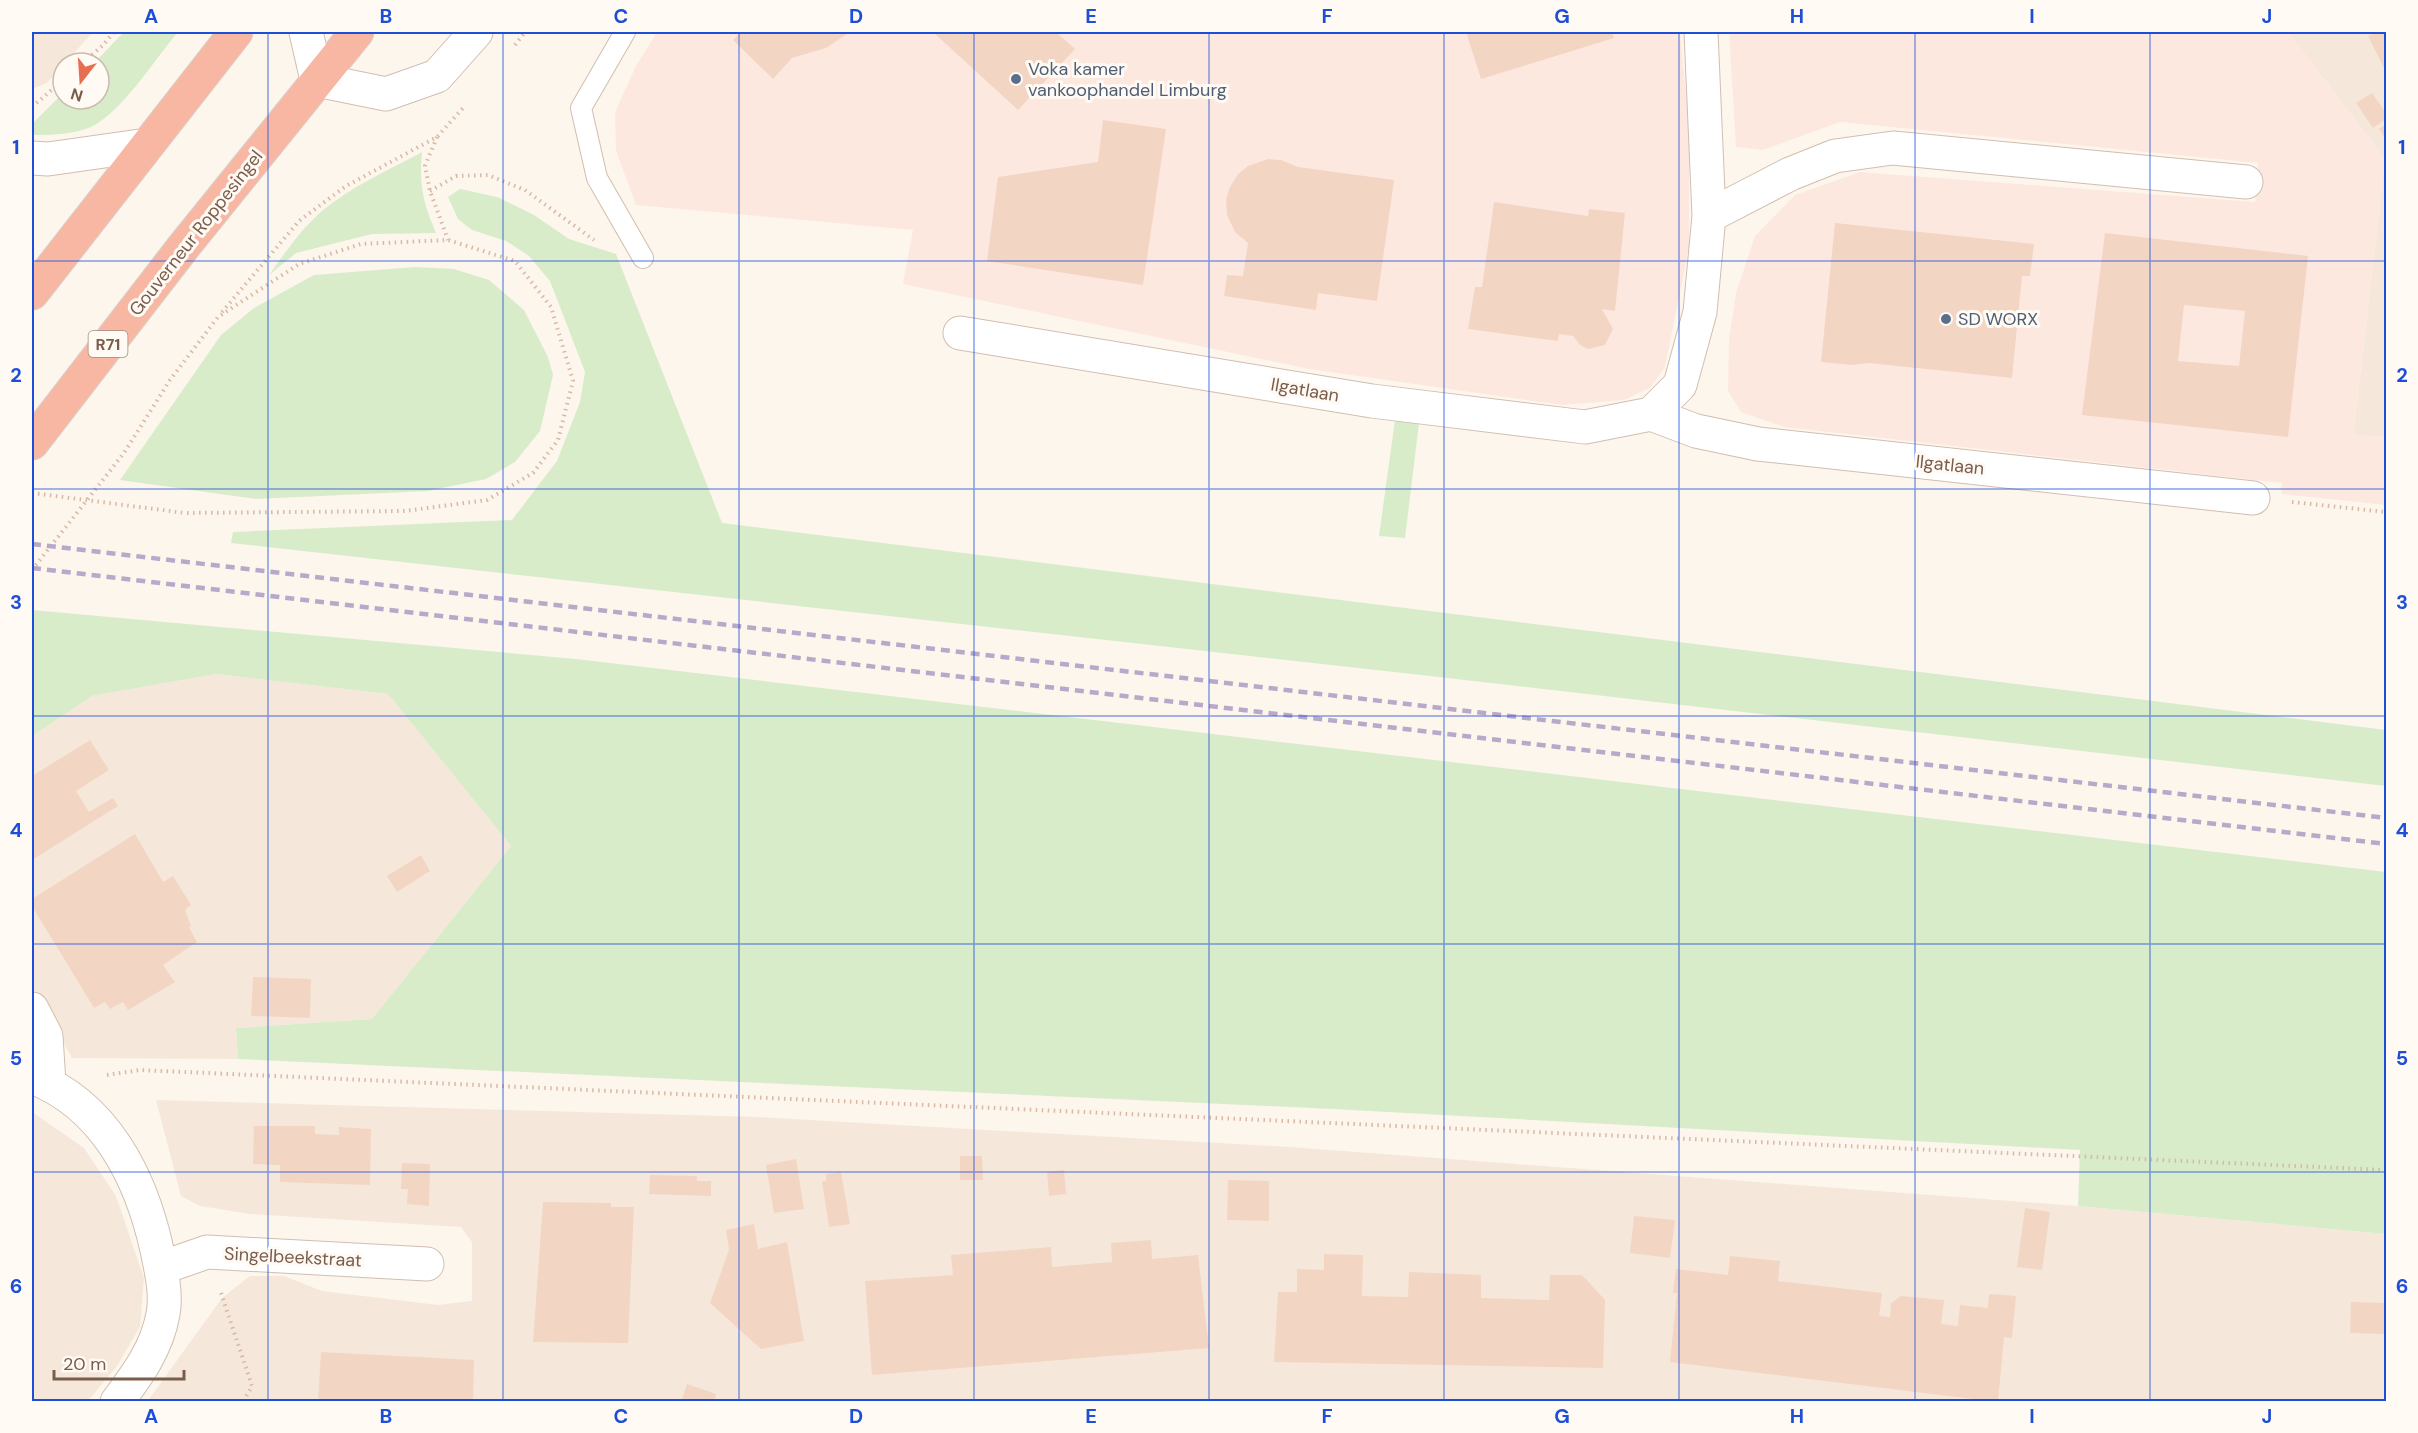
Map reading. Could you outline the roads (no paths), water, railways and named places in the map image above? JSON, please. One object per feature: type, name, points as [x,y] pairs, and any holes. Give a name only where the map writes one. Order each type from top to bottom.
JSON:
[{"type":"highway","points":[[32,293],[236,32]]},
{"type":"highway","name":"Gouverneur Roppesingel","points":[[32,443],[184,246],[357,32]]},
{"type":"street","points":[[306,32],[317,80],[386,94],[437,76],[476,32]]},
{"type":"street","points":[[1650,414],[1680,385],[1700,312],[1709,216],[1701,32]]},
{"type":"street","points":[[32,158],[48,159],[147,145]]},
{"type":"street","points":[[1709,216],[1790,174],[1835,156],[1893,148],[2246,182]]},
{"type":"street","name":"Ilgatlaan","points":[[960,333],[1372,401],[1585,427],[1650,414],[1696,431],[1758,444],[2253,498]]},
{"type":"street","points":[[32,1010],[46,1036],[40,1080],[90,1113],[120,1149],[151,1224],[161,1268],[164,1312],[153,1349],[117,1401]]},
{"type":"street","name":"Singelbeekstraat","points":[[161,1268],[207,1252],[427,1264]]},
{"type":"lane","points":[[625,32],[581,108],[597,178],[642,258]]},
{"type":"railway","points":[[32,544],[2386,818]]},
{"type":"railway","points":[[32,568],[2386,844]]},
{"type":"place","name":"Voka kamer vankoophandel Limburg","points":[[1016,79]]},
{"type":"place","name":"SD WORX","points":[[1946,319]]}]
